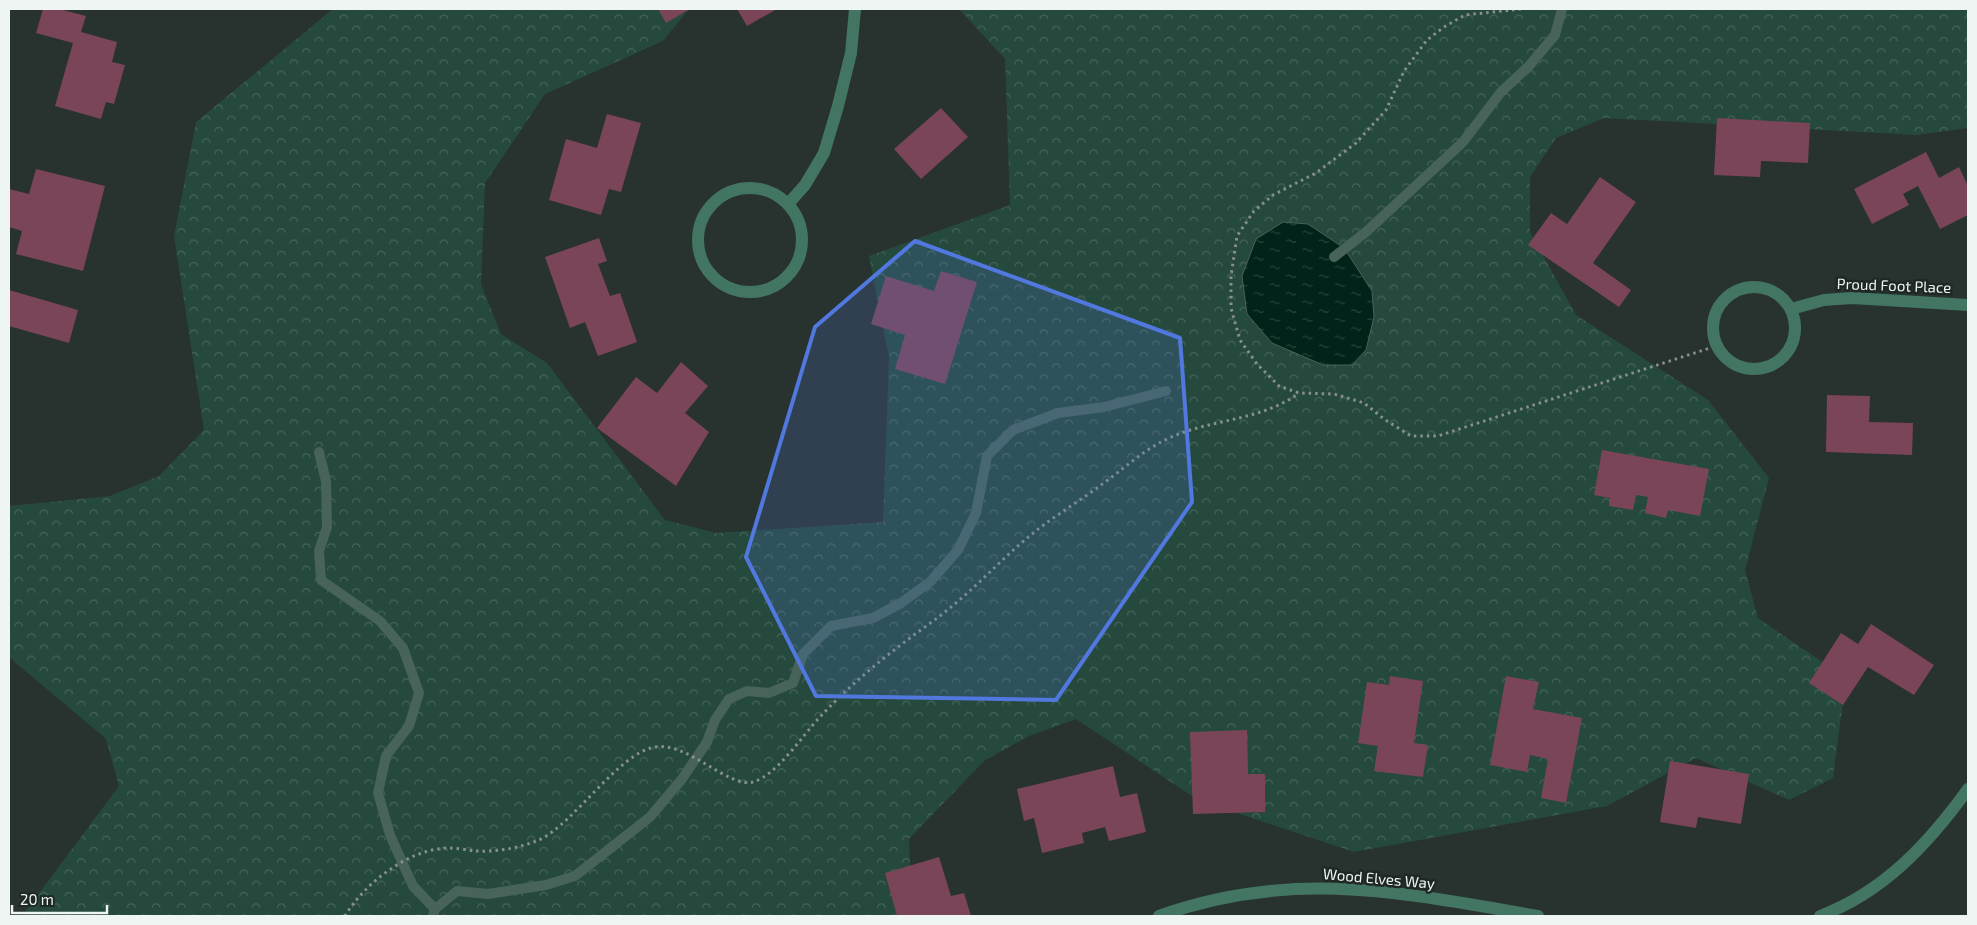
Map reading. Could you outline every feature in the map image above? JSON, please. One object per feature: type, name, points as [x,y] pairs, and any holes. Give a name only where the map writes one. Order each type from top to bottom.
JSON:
[{"type":"street","points":[[788,204],[805,185],[824,153],[851,53],[855,9]]},
{"type":"street","points":[[750,188],[770,192],[788,204],[798,218],[802,233],[802,249],[796,266],[783,281],[762,292],[744,293],[724,286],[711,276],[699,255],[698,232],[704,214],[718,198],[734,191],[750,188]]},
{"type":"street","points":[[1759,287],[1772,291],[1783,298],[1791,310],[1796,326],[1793,342],[1788,352],[1772,365],[1754,369],[1740,367],[1726,359],[1716,346],[1713,334],[1713,319],[1718,306],[1727,296],[1743,288],[1759,287]]},
{"type":"street","name":"Proud Foot Place","points":[[1791,310],[1824,300],[1852,298],[1968,305]]},
{"type":"street","points":[[1820,916],[1840,909],[1909,861],[1945,821],[1968,789]]},
{"type":"street","name":"Wood Elves Way","points":[[1159,916],[1226,897],[1289,888],[1345,888],[1402,893],[1538,916]]},
{"type":"path","points":[[1521,9],[1465,15],[1444,27],[1427,40],[1404,71],[1386,110],[1356,143],[1316,173],[1273,195],[1254,211],[1237,236],[1231,276],[1231,308],[1240,340],[1257,364],[1279,386],[1298,392],[1334,394],[1364,403],[1384,419],[1411,436],[1438,436],[1716,346]]},
{"type":"path","points":[[345,916],[356,898],[379,877],[419,854],[447,848],[478,851],[512,849],[542,838],[633,757],[655,746],[675,748],[734,780],[751,783],[765,775],[788,755],[820,716],[857,683],[899,646],[955,604],[1027,538],[1161,442],[1188,430],[1249,417],[1283,405],[1298,392]]},
{"type":"highlighted area","points":[[915,241],[1180,338],[1192,502],[1056,700],[816,696],[746,557],[815,327]]},
{"type":"green space","points":[[333,9],[689,9],[663,41],[545,94],[485,183],[481,284],[501,334],[547,363],[665,520],[716,533],[883,522],[889,358],[869,256],[1010,205],[1005,59],[959,9],[1968,9],[1968,128],[1916,135],[1604,118],[1556,138],[1530,177],[1530,232],[1576,315],[1708,400],[1769,478],[1745,570],[1758,618],[1846,678],[1833,778],[1789,800],[1696,758],[1607,806],[1354,852],[1198,800],[1076,719],[1029,736],[984,761],[909,839],[912,916],[22,916],[119,786],[106,739],[9,657],[9,506],[110,496],[159,476],[204,430],[174,236],[196,122]]},
{"type":"water","points":[[1283,222],[1308,224],[1344,248],[1372,291],[1374,317],[1366,350],[1352,365],[1323,365],[1272,343],[1247,314],[1242,276],[1256,239]]},
{"type":"building","points":[[43,9],[59,9],[86,16],[81,32],[117,42],[112,62],[125,65],[114,104],[106,102],[101,119],[55,106],[73,43],[36,33]]},
{"type":"building","points":[[658,9],[690,9],[666,23]]},
{"type":"building","points":[[737,9],[777,9],[747,26]]},
{"type":"building","points":[[941,108],[968,137],[921,179],[894,149]]},
{"type":"building","points":[[607,114],[641,123],[621,192],[609,189],[601,215],[549,200],[566,139],[597,148]]},
{"type":"building","points":[[1717,118],[1810,123],[1808,163],[1761,161],[1760,177],[1714,175]]},
{"type":"building","points":[[1926,152],[1939,178],[1959,167],[1968,186],[1968,215],[1940,229],[1918,186],[1903,194],[1909,205],[1872,224],[1854,189]]},
{"type":"building","points":[[36,169],[105,186],[83,271],[16,254],[22,231],[9,227],[9,189],[29,194]]},
{"type":"building","points":[[1600,177],[1636,202],[1593,263],[1631,290],[1619,307],[1528,245],[1551,213],[1567,224]]},
{"type":"building","points":[[599,238],[607,261],[598,264],[610,296],[620,293],[637,342],[598,356],[585,322],[570,328],[545,257]]},
{"type":"building","points":[[941,271],[977,282],[945,384],[895,369],[905,335],[871,324],[886,276],[934,291]]},
{"type":"building","points":[[9,290],[78,310],[69,343],[9,326]]},
{"type":"building","points":[[681,362],[708,386],[685,413],[709,432],[676,486],[597,428],[636,377],[657,393]]},
{"type":"building","points":[[1827,395],[1870,396],[1869,422],[1913,423],[1912,455],[1826,452]]},
{"type":"building","points":[[1602,450],[1709,469],[1700,516],[1668,510],[1666,518],[1645,513],[1648,497],[1636,495],[1633,510],[1609,506],[1610,498],[1594,495]]},
{"type":"building","points":[[1871,624],[1934,665],[1914,695],[1868,667],[1843,705],[1809,683],[1841,633],[1858,644]]},
{"type":"building","points":[[1390,676],[1423,681],[1414,743],[1428,745],[1423,777],[1374,771],[1378,746],[1358,743],[1367,682],[1389,685]]},
{"type":"building","points":[[1506,676],[1539,682],[1533,709],[1582,718],[1566,803],[1541,798],[1548,759],[1530,755],[1527,772],[1490,765]]},
{"type":"building","points":[[1247,730],[1248,774],[1265,774],[1265,812],[1193,814],[1190,732]]},
{"type":"building","points":[[1670,761],[1749,774],[1741,824],[1698,817],[1696,828],[1660,822]]},
{"type":"building","points":[[1113,766],[1120,797],[1137,793],[1146,832],[1109,841],[1105,827],[1082,833],[1084,843],[1042,853],[1034,818],[1024,821],[1017,789]]},
{"type":"building","points":[[939,857],[951,896],[964,893],[971,916],[897,916],[885,873]]},
{"type":"waterway","points":[[1334,257],[1366,232],[1463,142],[1501,92],[1529,66],[1555,35],[1562,9]]},
{"type":"waterway","points":[[433,916],[435,909],[457,891],[488,894],[546,885],[575,876],[650,817],[682,779],[707,742],[715,720],[729,699],[747,691],[769,693],[793,683],[803,654],[831,626],[873,618],[901,603],[930,582],[958,550],[976,513],[987,456],[1013,430],[1058,413],[1104,407],[1166,391]]},
{"type":"waterway","points":[[319,452],[326,481],[327,527],[319,551],[321,580],[380,621],[403,648],[419,693],[409,726],[386,756],[378,793],[390,835],[413,886],[435,909]]}]
